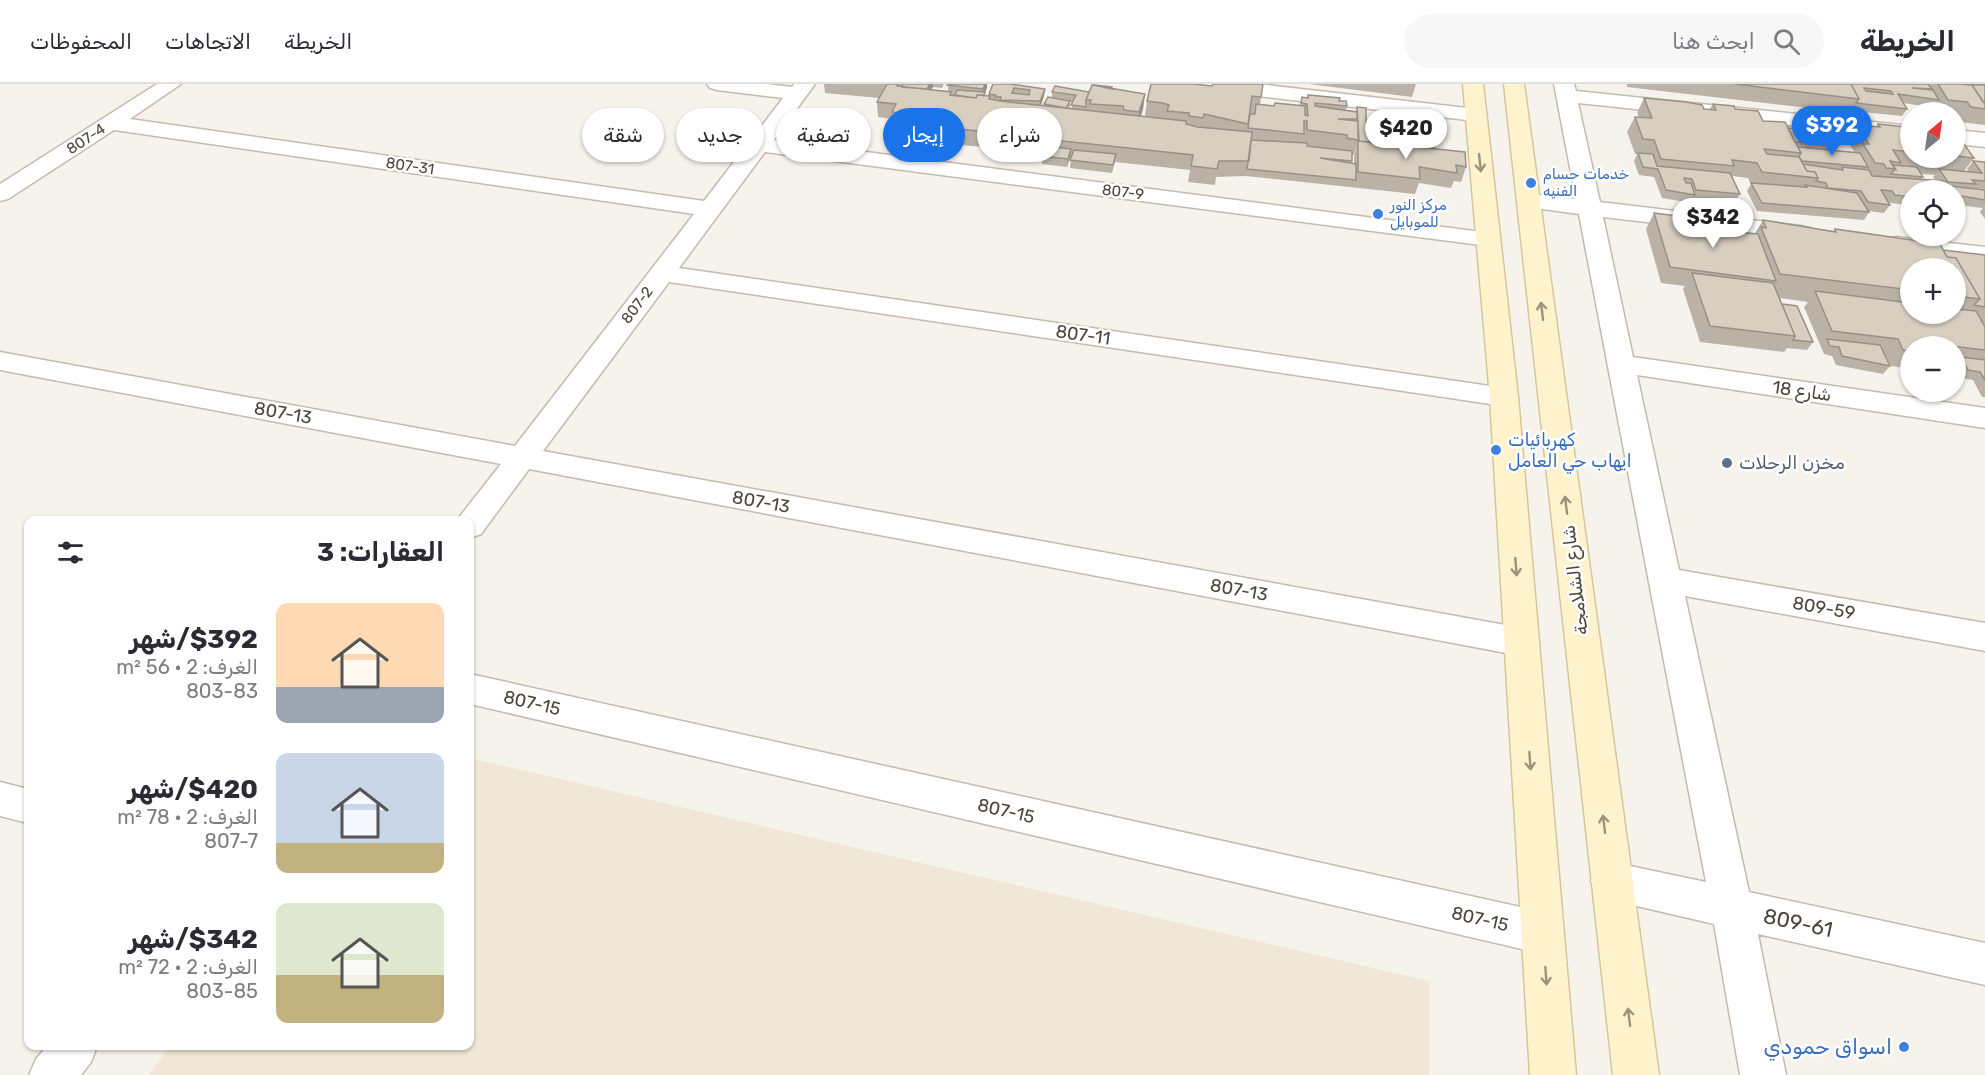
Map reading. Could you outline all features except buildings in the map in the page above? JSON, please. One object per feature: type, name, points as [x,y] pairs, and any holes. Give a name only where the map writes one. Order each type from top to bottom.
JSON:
[{"type":"street","name":"807-4","points":[[0,194],[171,84]]},
{"type":"street","points":[[717,84],[801,89]]},
{"type":"street","points":[[1204,84],[1474,100],[1504,397],[1553,1075]]},
{"type":"street","name":"شارع الشلامجة","points":[[1514,84],[1636,1075]]},
{"type":"street","name":"807-2","points":[[764,137],[801,89]]},
{"type":"street","points":[[1763,1075],[1732,909],[1588,209],[1566,90],[1900,131]]},
{"type":"street","name":"807-31","points":[[110,123],[710,209]]},
{"type":"street","points":[[1966,137],[1985,140]]},
{"type":"street","name":"807-9","points":[[764,146],[1488,238]]},
{"type":"street","name":"807-2","points":[[474,521],[745,162]]},
{"type":"street","points":[[0,174],[25,178]]},
{"type":"street","points":[[1529,201],[1822,236]]},
{"type":"street","points":[[1880,242],[1985,254]]},
{"type":"street","name":"807-11","points":[[661,273],[1504,397]]},
{"type":"street","name":"807-13","points":[[0,361],[1522,642]]},
{"type":"street","name":"شارع 18","points":[[1620,364],[1985,418]]},
{"type":"street","name":"809-59","points":[[1664,580],[1985,637]]},
{"type":"street","name":"807-15","points":[[474,690],[1543,933]]},
{"type":"street","points":[[0,799],[24,805]]},
{"type":"street","name":"809-61","points":[[1611,881],[1985,964]]},
{"type":"street","points":[[52,1075],[72,1050]]},
{"type":"shaded area","points":[[474,759],[1429,981],[1429,1075],[149,1075],[167,1050],[474,1050]]},
{"type":"place","name":"خدمات حسام الفنيه","points":[[1531,183]]},
{"type":"place","name":"مركز النور للموبايل","points":[[1378,214]]},
{"type":"place","name":"كهربائيات ايهاب حي العامل","points":[[1496,450]]},
{"type":"place","name":"مخزن الرحلات","points":[[1727,463]]},
{"type":"place","name":"اسواق حمودي","points":[[1904,1047]]}]
